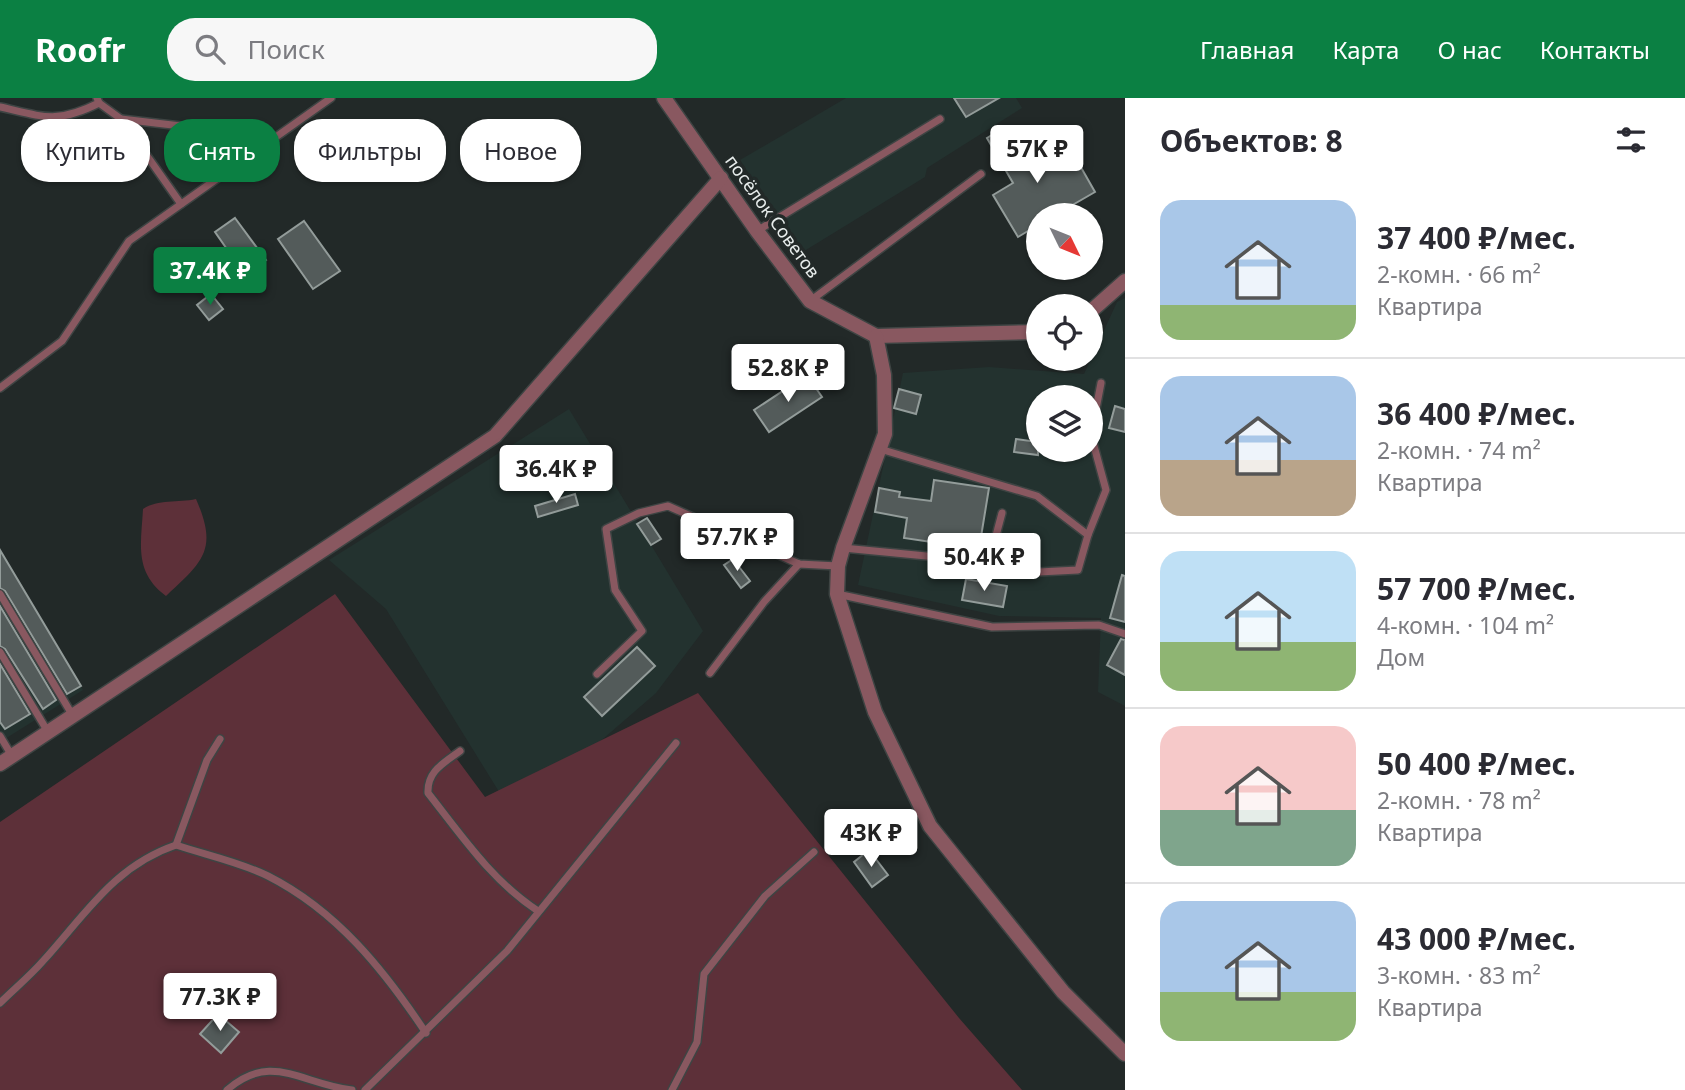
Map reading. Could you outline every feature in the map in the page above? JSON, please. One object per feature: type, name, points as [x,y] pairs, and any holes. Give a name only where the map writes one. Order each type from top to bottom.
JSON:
[{"type":"street","name":"посёлок Советов","points":[[664,98],[757,231],[810,301],[876,335],[1026,332]]},
{"type":"street","points":[[6,760],[495,436],[721,178]]},
{"type":"street","points":[[1103,300],[1125,281]]},
{"type":"street","points":[[876,335],[884,375],[885,434],[843,548],[838,566],[837,594],[875,712],[930,826],[1063,992],[1125,1054]]},
{"type":"lane","points":[[280,134],[331,98]]},
{"type":"lane","points":[[0,107],[49,118],[72,116],[98,101],[121,119]]},
{"type":"lane","points":[[757,231],[940,120]]},
{"type":"lane","points":[[150,160],[181,204]]},
{"type":"lane","points":[[810,301],[981,174]]},
{"type":"lane","points":[[0,388],[62,341],[129,241],[212,182]]},
{"type":"lane","points":[[1019,573],[1078,570],[1088,534],[1107,490],[1091,435],[1101,383]]},
{"type":"lane","points":[[880,449],[1037,496],[1088,534]]},
{"type":"lane","points":[[597,674],[642,631],[615,590],[606,529],[639,513],[668,506],[799,564],[838,566]]},
{"type":"lane","points":[[843,548],[989,562],[1002,513]]},
{"type":"lane","points":[[710,673],[764,602],[799,564]]},
{"type":"lane","points":[[0,594],[73,716]]},
{"type":"lane","points":[[837,594],[992,626],[1099,625],[1125,634]]},
{"type":"lane","points":[[0,652],[48,732]]},
{"type":"lane","points":[[0,736],[6,760]]},
{"type":"lane","points":[[176,845],[207,760],[220,739]]},
{"type":"lane","points":[[365,1090],[507,951],[676,743]]},
{"type":"lane","points":[[460,751],[435,769],[428,780],[429,793],[483,863],[521,900],[538,911]]},
{"type":"lane","points":[[0,1003],[43,961],[97,896],[152,853],[176,845],[266,875],[305,897],[335,921],[390,978],[426,1033]]},
{"type":"lane","points":[[672,1090],[697,1042],[705,974],[765,896],[814,852]]},
{"type":"lane","points":[[226,1090],[255,1071],[274,1069],[332,1088],[352,1090]]},
{"type":"shaded area","points":[[846,98],[1016,98],[1022,108],[927,168],[925,177],[801,253],[740,160]]},
{"type":"shaded area","points":[[1125,298],[1125,706],[1098,692],[1101,618],[999,616],[858,585],[903,373],[989,367],[1084,374],[1085,371],[1103,371],[1103,333],[1117,302]]},
{"type":"shaded area","points":[[569,409],[703,631],[656,693],[514,816],[386,609],[329,560]]},
{"type":"shaded area","points":[[196,499],[206,530],[204,553],[190,573],[166,596],[156,587],[144,567],[141,546],[143,509],[162,502]]},
{"type":"shaded area","points":[[0,550],[83,690],[0,742]]},
{"type":"shaded area","points":[[335,594],[485,797],[698,693],[959,1018],[1022,1090],[0,1090],[0,822]]},
{"type":"building","points":[[954,98],[999,98],[966,117]]},
{"type":"building","points":[[1005,127],[1030,170],[1070,148],[1095,192],[1076,203],[1026,203],[1026,232],[1018,237],[993,195],[1013,183],[987,138]]},
{"type":"building","points":[[235,218],[266,260],[245,275],[215,232]]},
{"type":"building","points":[[304,221],[340,271],[313,289],[278,239]]},
{"type":"building","points":[[211,294],[223,309],[209,320],[197,305]]},
{"type":"building","points":[[807,375],[822,397],[769,432],[754,410]]},
{"type":"building","points":[[899,389],[921,395],[916,414],[894,408]]},
{"type":"building","points":[[1115,406],[1125,409],[1125,432],[1109,428]]},
{"type":"building","points":[[1016,439],[1026,440],[1026,454],[1014,452]]},
{"type":"building","points":[[934,480],[989,488],[979,549],[904,538],[907,518],[875,512],[879,488],[900,492],[899,497],[931,501]]},
{"type":"building","points":[[575,494],[578,505],[538,517],[535,506]]},
{"type":"building","points":[[647,518],[661,539],[651,545],[637,524]]},
{"type":"building","points":[[0,550],[81,686],[67,694],[5,591],[0,588]]},
{"type":"building","points":[[733,559],[750,581],[741,588],[724,565]]},
{"type":"building","points":[[1122,575],[1125,576],[1125,622],[1110,618]]},
{"type":"building","points":[[966,579],[1007,586],[1003,607],[962,600]]},
{"type":"building","points":[[0,606],[56,700],[43,709],[5,649],[0,646]]},
{"type":"building","points":[[1121,639],[1125,640],[1125,675],[1107,665]]},
{"type":"building","points":[[637,647],[655,666],[602,716],[584,697]]},
{"type":"building","points":[[0,664],[30,714],[5,729],[0,722]]},
{"type":"building","points":[[869,850],[888,875],[872,887],[854,862]]},
{"type":"building","points":[[218,1014],[239,1032],[221,1053],[200,1034]]}]
